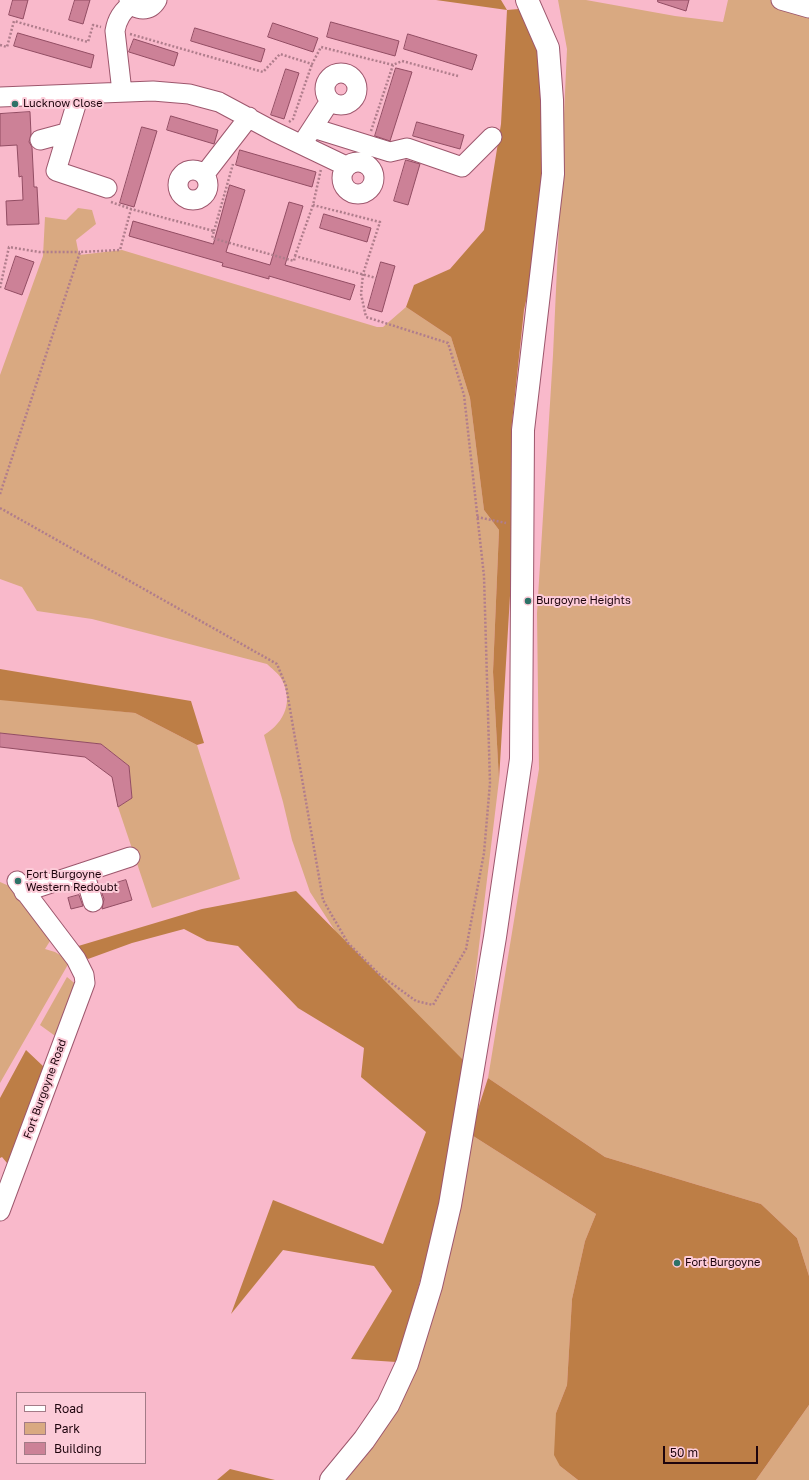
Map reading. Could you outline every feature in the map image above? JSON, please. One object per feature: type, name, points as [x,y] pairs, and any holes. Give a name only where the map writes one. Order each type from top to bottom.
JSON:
[{"type":"main road","points":[[330,1480],[364,1440],[388,1405],[406,1364],[431,1286],[450,1205],[495,937],[521,759],[523,430],[553,174],[552,100],[548,48],[528,0]]},
{"type":"street","points":[[122,92],[115,31],[116,22],[130,2],[140,9],[145,9],[150,8],[157,0]]},
{"type":"street","points":[[781,0],[809,8]]},
{"type":"street","points":[[0,97],[153,91],[189,94],[218,102],[275,132],[346,166]]},
{"type":"street","points":[[79,95],[66,133],[65,145],[56,171],[107,188]]},
{"type":"street","points":[[302,145],[330,101]]},
{"type":"street","points":[[204,175],[249,117]]},
{"type":"street","points":[[313,128],[390,152],[407,148],[462,167],[492,137]]},
{"type":"street","points":[[40,140],[66,133]]},
{"type":"street","points":[[93,902],[84,872],[130,857]]},
{"type":"street","name":"Fort Burgoyne Road","points":[[0,1211],[84,983],[81,967],[21,887],[84,872]]},
{"type":"path","points":[[0,46],[6,47],[14,22],[88,42],[92,25],[146,38],[263,72],[280,54],[312,64]]},
{"type":"path","points":[[275,132],[293,119],[312,64],[321,47],[393,65],[402,61],[458,76]]},
{"type":"path","points":[[366,144],[393,65]]},
{"type":"path","points":[[233,163],[212,238],[294,261],[313,205],[324,155]]},
{"type":"path","points":[[0,508],[277,664],[286,686],[323,900],[348,943],[380,975],[416,1001],[432,1005],[466,949],[484,853],[490,783],[484,576],[464,395],[448,343],[366,317],[361,294],[363,274],[380,222],[313,205]]},
{"type":"path","points":[[0,288],[9,247],[39,252],[120,250],[131,209],[214,231]]},
{"type":"path","points":[[0,494],[80,252]]},
{"type":"path","points":[[295,256],[376,278]]},
{"type":"path","points":[[477,517],[522,526]]},
{"type":"green space","points":[[558,0],[586,0],[675,16],[723,22],[728,0],[809,0],[809,1276],[797,1238],[761,1204],[605,1157],[488,1078],[539,769],[537,613],[553,355],[567,49]]},
{"type":"green space","points":[[78,208],[92,210],[96,224],[76,240],[79,255],[122,250],[377,327],[383,327],[406,307],[451,337],[470,398],[484,510],[499,530],[493,672],[499,780],[465,1062],[368,982],[310,892],[292,840],[264,735],[277,724],[282,717],[287,703],[285,687],[278,674],[267,664],[92,619],[37,611],[22,587],[0,579],[0,375],[43,256],[45,217],[66,220]]},
{"type":"green space","points":[[7,699],[135,713],[197,745],[240,879],[152,908],[118,807],[132,798],[129,766],[101,744],[0,733],[0,700]]},
{"type":"green space","points":[[17,881],[55,933],[45,949],[55,952],[70,961],[0,1083],[0,882],[7,885]]},
{"type":"green space","points":[[67,977],[78,986],[58,1038],[40,1025]]},
{"type":"green space","points":[[470,1134],[596,1214],[585,1241],[572,1299],[567,1385],[556,1413],[560,1466],[578,1480],[344,1480],[370,1445]]},
{"type":"green space","points":[[809,1405],[809,1480],[756,1480]]},
{"type":"shaded area","points":[[436,0],[501,0],[507,10]]},
{"type":"shaded area","points":[[531,8],[548,52],[552,183],[524,310],[511,432],[515,512],[499,780],[493,672],[499,530],[484,510],[470,398],[451,337],[406,307],[414,285],[450,269],[484,230],[501,124],[507,10]]},
{"type":"shaded area","points":[[0,669],[191,701],[204,743],[197,745],[135,713],[0,700]]},
{"type":"shaded area","points":[[296,891],[465,1062],[457,1140],[418,1289],[396,1362],[351,1359],[392,1291],[374,1266],[283,1250],[231,1314],[273,1200],[383,1244],[426,1132],[361,1077],[364,1048],[298,1008],[238,946],[207,941],[184,929],[132,943],[88,959],[75,947],[202,909]]},
{"type":"shaded area","points":[[26,1050],[44,1067],[12,1169],[2,1157],[0,1158],[0,1098]]},
{"type":"shaded area","points":[[488,1078],[605,1157],[761,1204],[797,1238],[809,1276],[809,1405],[756,1480],[578,1480],[560,1466],[554,1455],[556,1413],[567,1385],[572,1299],[585,1241],[596,1214],[470,1134]]},
{"type":"shaded area","points":[[230,1469],[275,1480],[217,1480]]},
{"type":"building","points":[[13,0],[28,0],[23,19],[9,15]]},
{"type":"building","points":[[75,0],[90,0],[83,24],[69,20]]},
{"type":"building","points":[[658,0],[689,0],[686,11],[658,2]]},
{"type":"building","points":[[331,22],[399,41],[395,56],[327,37]]},
{"type":"building","points":[[273,23],[318,38],[313,52],[268,37]]},
{"type":"building","points":[[195,28],[265,49],[261,62],[191,41]]},
{"type":"building","points":[[18,33],[94,55],[91,68],[14,46]]},
{"type":"building","points":[[408,34],[477,55],[472,70],[404,49]]},
{"type":"building","points":[[134,39],[178,53],[174,66],[129,52]]},
{"type":"building","points":[[396,68],[412,72],[390,141],[375,136]]},
{"type":"building","points":[[286,69],[299,73],[284,119],[271,115]]},
{"type":"building","points":[[30,112],[31,134],[29,142],[32,147],[34,187],[37,187],[39,224],[7,225],[6,201],[23,200],[22,176],[19,177],[17,145],[0,146],[0,114]]},
{"type":"building","points":[[171,116],[218,130],[214,144],[167,130]]},
{"type":"building","points":[[417,122],[464,135],[460,149],[413,136]]},
{"type":"building","points":[[142,127],[157,131],[134,207],[120,203]]},
{"type":"building","points":[[240,150],[316,172],[312,187],[236,165]]},
{"type":"building","points":[[406,160],[420,164],[408,205],[394,201]]},
{"type":"building","points":[[230,185],[245,190],[226,252],[270,265],[289,202],[303,206],[285,265],[355,285],[350,300],[269,276],[269,279],[222,266],[223,263],[129,236],[133,221],[213,244]]},
{"type":"building","points":[[324,214],[371,228],[367,242],[320,228]]},
{"type":"building","points":[[16,256],[34,262],[22,295],[5,289]]},
{"type":"building","points":[[381,262],[395,266],[382,312],[368,308]]},
{"type":"building","points":[[0,733],[101,744],[129,766],[132,798],[118,807],[112,777],[85,757],[0,747]]},
{"type":"building","points":[[126,880],[132,900],[102,909],[104,899],[100,888]]},
{"type":"building","points":[[79,895],[83,906],[71,909],[68,898]]},
{"type":"place","name":"Lucknow Close","points":[[15,104]]},
{"type":"place","name":"Burgoyne Heights","points":[[528,601]]},
{"type":"place","name":"Fort Burgoyne Western Redoubt","points":[[18,881]]},
{"type":"place","name":"Fort Burgoyne","points":[[677,1263]]}]
